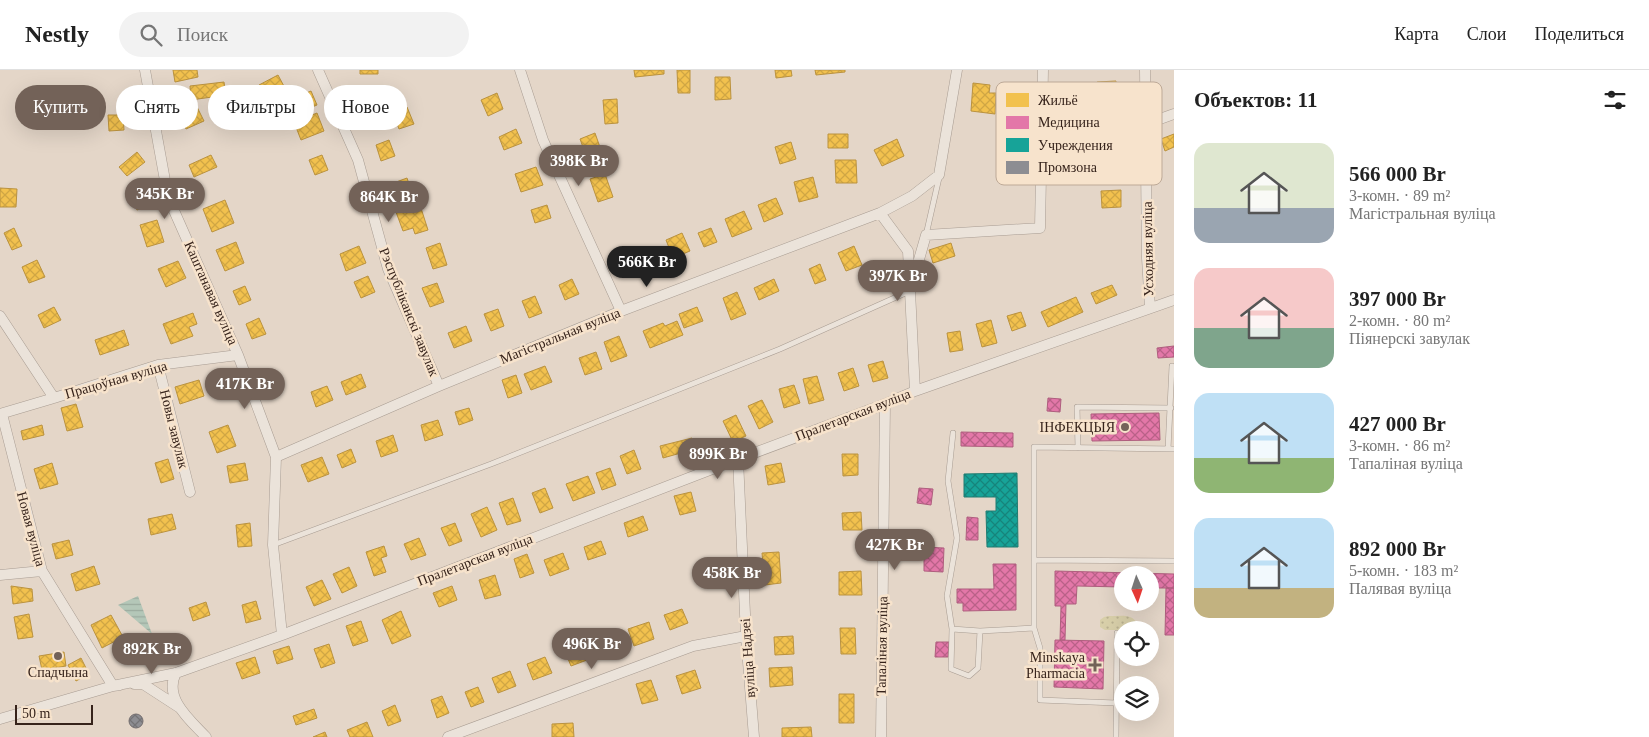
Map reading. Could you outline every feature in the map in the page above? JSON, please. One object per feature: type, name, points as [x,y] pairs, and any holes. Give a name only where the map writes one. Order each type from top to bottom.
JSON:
[{"type":"street","name":"Каштанавая вуліца","points":[[145,70],[168,197],[238,355],[276,457],[273,545],[282,634]]},
{"type":"street","name":"Рэспубліканскі завулак","points":[[318,70],[358,160],[388,269],[439,386]]},
{"type":"street","points":[[520,70],[543,140],[621,311]]},
{"type":"street","points":[[939,175],[957,70]]},
{"type":"street","points":[[1162,118],[1174,114]]},
{"type":"street","name":"Магістральная вуліца","points":[[276,457],[439,386],[621,311],[880,213],[912,196],[939,175]]},
{"type":"street","points":[[910,291],[926,235],[1040,228],[1041,185]]},
{"type":"street","name":"Усходняя вуліца","points":[[1146,185],[1147,258],[1150,308]]},
{"type":"street","points":[[880,213],[908,251],[916,391]]},
{"type":"street","name":"Пралетарская вуліца","points":[[113,686],[176,673],[916,391],[1174,300]]},
{"type":"street","points":[[0,316],[54,398]]},
{"type":"street","name":"Працоўная вуліца","points":[[1,414],[158,365],[238,355]]},
{"type":"street","name":"Новы завулак","points":[[158,365],[190,492]]},
{"type":"street","name":"Тапаліная вуліца","points":[[881,737],[885,404]]},
{"type":"street","name":"Новая вуліца","points":[[1,414],[42,571],[113,686]]},
{"type":"street","name":"вуліца Надзеі","points":[[738,459],[746,636],[754,737]]},
{"type":"street","points":[[0,575],[42,571]]},
{"type":"street","points":[[448,737],[693,646],[746,636]]},
{"type":"street","points":[[176,673],[172,681],[172,688],[177,704],[206,737]]},
{"type":"street","points":[[0,719],[113,686],[143,684],[180,708]]},
{"type":"lane","points":[[926,235],[939,175]]},
{"type":"lane","points":[[273,545],[491,464],[771,353],[910,291]]},
{"type":"lane","points":[[1114,703],[1040,700],[1040,648],[1034,628],[1034,447],[1171,449],[1172,366]]},
{"type":"lane","points":[[1078,448],[1077,407],[1171,408]]},
{"type":"lane","points":[[953,433],[948,481],[957,538],[947,596],[952,629],[951,669],[969,676],[978,668],[980,631]]},
{"type":"lane","points":[[1034,560],[1174,561]]},
{"type":"lane","points":[[952,629],[980,631],[1034,628]]},
{"type":"lane","points":[[1116,721],[1116,737]]},
{"type":"shaded area","points":[[138,596],[152,634],[118,605]]},
{"type":"shaded area","points":[[1122,616],[1132,618],[1136,621],[1114,621],[1114,630],[1105,630],[1100,627],[1100,620],[1104,617]]},
{"type":"building: Жильё","points":[[173,70],[197,70],[198,77],[175,82]]},
{"type":"building: Жильё","points":[[360,70],[378,70],[378,74],[360,74]]},
{"type":"building: Жильё","points":[[634,70],[664,70],[664,74],[635,77]]},
{"type":"building: Жильё","points":[[677,70],[690,70],[690,93],[678,93]]},
{"type":"building: Жильё","points":[[775,70],[791,70],[792,76],[776,78]]},
{"type":"building: Жильё","points":[[815,70],[845,70],[845,72],[816,75]]},
{"type":"building: Жильё","points":[[278,75],[283,85],[259,85]]},
{"type":"building: Жильё","points":[[715,77],[730,77],[731,99],[715,100]]},
{"type":"building: Жильё","points":[[224,82],[224,85],[208,85],[208,98],[198,99],[198,85]]},
{"type":"building: Жильё","points":[[973,83],[990,85],[989,93],[996,93],[995,114],[971,111]]},
{"type":"building: Жильё","points":[[497,93],[503,109],[488,116],[481,100]]},
{"type":"building: Жильё","points":[[617,99],[618,123],[605,124],[603,100]]},
{"type":"building: Жильё","points":[[407,107],[414,124],[407,126]]},
{"type":"building: Жильё","points":[[198,109],[204,121],[198,124]]},
{"type":"building: Жильё","points":[[317,113],[324,131],[301,140],[297,130],[314,130],[314,114]]},
{"type":"building: Жильё","points":[[108,115],[116,115],[116,130],[124,130],[109,131]]},
{"type":"building: Жильё","points":[[516,129],[522,143],[504,150],[499,137]]},
{"type":"building: Жильё","points":[[595,133],[602,153],[587,158],[580,139]]},
{"type":"building: Жильё","points":[[828,134],[848,134],[848,148],[828,148]]},
{"type":"building: Жильё","points":[[1174,134],[1174,147],[1165,151],[1162,139]]},
{"type":"building: Жильё","points":[[897,139],[904,156],[882,166],[874,150]]},
{"type":"building: Жильё","points":[[389,140],[395,156],[381,161],[376,145]]},
{"type":"building: Жильё","points":[[791,142],[796,159],[780,164],[775,147]]},
{"type":"building: Жильё","points":[[137,152],[145,162],[127,176],[119,167]]},
{"type":"building: Жильё","points":[[211,155],[217,167],[194,177],[189,165]]},
{"type":"building: Жильё","points":[[322,155],[328,170],[315,175],[309,160]]},
{"type":"building: Жильё","points":[[835,160],[856,160],[857,183],[836,183]]},
{"type":"building: Жильё","points":[[536,167],[543,185],[521,192],[515,174]]},
{"type":"building: Жильё","points":[[605,174],[613,197],[598,202],[590,179]]},
{"type":"building: Жильё","points":[[813,177],[818,197],[799,202],[794,182]]},
{"type":"building: Жильё","points":[[407,178],[413,196],[393,203],[388,185]]},
{"type":"building: Жильё","points":[[0,188],[17,189],[16,207],[0,207]]},
{"type":"building: Жильё","points":[[150,189],[155,203],[137,210],[132,196]]},
{"type":"building: Жильё","points":[[1121,190],[1121,207],[1102,208],[1101,191]]},
{"type":"building: Жильё","points":[[776,198],[783,214],[764,222],[758,205]]},
{"type":"building: Жильё","points":[[225,200],[234,223],[212,232],[203,209]]},
{"type":"building: Жильё","points":[[420,205],[428,230],[415,234],[413,228],[403,231],[396,212]]},
{"type":"building: Жильё","points":[[547,205],[551,218],[535,223],[531,210]]},
{"type":"building: Жильё","points":[[744,211],[752,229],[732,237],[725,219]]},
{"type":"building: Жильё","points":[[157,220],[164,242],[147,247],[140,225]]},
{"type":"building: Жильё","points":[[14,228],[22,246],[12,250],[4,233]]},
{"type":"building: Жильё","points":[[711,228],[717,242],[704,247],[698,233]]},
{"type":"building: Жильё","points":[[682,233],[690,251],[673,258],[666,240]]},
{"type":"building: Жильё","points":[[236,242],[244,263],[225,271],[216,250]]},
{"type":"building: Жильё","points":[[440,243],[447,265],[433,269],[426,248]]},
{"type":"building: Жильё","points":[[951,243],[955,256],[933,263],[929,250]]},
{"type":"building: Жильё","points":[[359,246],[366,263],[346,271],[340,254]]},
{"type":"building: Жильё","points":[[854,246],[862,265],[846,271],[838,253]]},
{"type":"building: Жильё","points":[[648,248],[654,265],[636,271],[630,255]]},
{"type":"building: Жильё","points":[[37,260],[45,277],[29,283],[22,267]]},
{"type":"building: Жильё","points":[[178,261],[186,278],[166,287],[158,269]]},
{"type":"building: Жильё","points":[[820,264],[826,280],[815,284],[809,269]]},
{"type":"building: Жильё","points":[[368,276],[375,292],[361,298],[354,282]]},
{"type":"building: Жильё","points":[[572,279],[579,294],[565,300],[559,285]]},
{"type":"building: Жильё","points":[[774,279],[779,291],[759,300],[754,288]]},
{"type":"building: Жильё","points":[[437,283],[444,302],[430,307],[422,288]]},
{"type":"building: Жильё","points":[[1112,285],[1117,295],[1096,304],[1091,293]]},
{"type":"building: Жильё","points":[[245,286],[251,300],[239,305],[233,291]]},
{"type":"building: Жильё","points":[[737,292],[746,314],[731,320],[723,298]]},
{"type":"building: Жильё","points":[[535,296],[542,313],[529,318],[522,301]]},
{"type":"building: Жильё","points":[[1076,297],[1083,312],[1048,327],[1041,312]]},
{"type":"building: Жильё","points":[[54,307],[61,320],[44,328],[38,315]]},
{"type":"building: Жильё","points":[[697,307],[703,321],[684,328],[679,314]]},
{"type":"building: Жильё","points":[[498,309],[504,326],[491,331],[484,314]]},
{"type":"building: Жильё","points":[[1021,312],[1026,326],[1012,331],[1007,316]]},
{"type":"building: Жильё","points":[[193,313],[197,324],[189,327],[193,336],[171,344],[163,324]]},
{"type":"building: Жильё","points":[[259,318],[266,334],[252,339],[246,324]]},
{"type":"building: Жильё","points":[[991,320],[997,343],[982,347],[976,324]]},
{"type":"building: Жильё","points":[[677,321],[683,335],[650,348],[643,331],[663,323],[665,326]]},
{"type":"building: Жильё","points":[[466,326],[472,341],[454,348],[448,333]]},
{"type":"building: Жильё","points":[[124,330],[129,345],[100,355],[95,340]]},
{"type":"building: Жильё","points":[[960,331],[963,350],[950,352],[947,333]]},
{"type":"building: Жильё","points":[[619,336],[627,356],[611,362],[604,342]]},
{"type":"building: Жильё","points":[[596,352],[602,369],[585,375],[579,358]]},
{"type":"building: Жильё","points":[[883,361],[888,378],[873,382],[868,365]]},
{"type":"building: Жильё","points":[[545,366],[552,382],[531,390],[524,374]]},
{"type":"building: Жильё","points":[[853,368],[859,386],[844,391],[838,373]]},
{"type":"building: Жильё","points":[[361,374],[366,387],[346,395],[341,382]]},
{"type":"building: Жильё","points":[[516,375],[522,393],[508,398],[502,380]]},
{"type":"building: Жильё","points":[[817,376],[824,400],[809,404],[803,379]]},
{"type":"building: Жильё","points":[[199,380],[204,396],[180,404],[175,387]]},
{"type":"building: Жильё","points":[[794,385],[800,403],[784,408],[779,389]]},
{"type":"building: Жильё","points":[[327,386],[333,400],[316,407],[311,392]]},
{"type":"building: Жильё","points":[[762,400],[773,422],[759,429],[748,406]]},
{"type":"building: Жильё","points":[[76,404],[83,427],[67,431],[61,408]]},
{"type":"building: Жильё","points":[[469,408],[473,420],[459,425],[455,412]]},
{"type":"building: Жильё","points":[[736,415],[746,436],[733,442],[723,421]]},
{"type":"building: Жильё","points":[[438,420],[443,435],[425,441],[421,425]]},
{"type":"building: Жильё","points":[[42,425],[44,435],[23,440],[21,431]]},
{"type":"building: Жильё","points":[[228,425],[236,446],[217,453],[209,432]]},
{"type":"building: Жильё","points":[[393,435],[398,451],[381,457],[376,441]]},
{"type":"building: Жильё","points":[[692,438],[695,449],[663,458],[660,446]]},
{"type":"building: Жильё","points":[[351,449],[356,462],[342,468],[337,455]]},
{"type":"building: Жильё","points":[[634,450],[641,469],[627,474],[620,456]]},
{"type":"building: Жильё","points":[[842,454],[858,454],[858,475],[843,476]]},
{"type":"building: Жильё","points":[[322,457],[329,474],[308,482],[301,465]]},
{"type":"building: Жильё","points":[[168,459],[174,479],[161,483],[155,463]]},
{"type":"building: Жильё","points":[[52,463],[58,484],[40,489],[34,469]]},
{"type":"building: Жильё","points":[[245,463],[248,480],[230,483],[227,466]]},
{"type":"building: Жильё","points":[[781,463],[785,482],[768,485],[765,466]]},
{"type":"building: Жильё","points":[[610,468],[616,485],[602,490],[596,473]]},
{"type":"building: Жильё","points":[[588,476],[595,493],[573,501],[566,484]]},
{"type":"building: Жильё","points":[[545,488],[553,508],[540,513],[532,493]]},
{"type":"building: Жильё","points":[[691,492],[696,511],[680,515],[674,496]]},
{"type":"building: Жильё","points":[[513,498],[521,521],[507,525],[499,503]]},
{"type":"building: Жильё","points":[[487,507],[497,530],[481,537],[471,514]]},
{"type":"building: Жильё","points":[[861,512],[862,530],[843,530],[842,513]]},
{"type":"building: Жильё","points":[[172,514],[176,529],[151,535],[148,519]]},
{"type":"building: Жильё","points":[[643,516],[648,530],[628,537],[624,523]]},
{"type":"building: Жильё","points":[[250,523],[252,546],[238,547],[236,525]]},
{"type":"building: Жильё","points":[[455,523],[462,541],[449,546],[441,528]]},
{"type":"building: Жильё","points":[[419,538],[426,555],[411,560],[404,544]]},
{"type":"building: Жильё","points":[[69,540],[73,555],[56,559],[52,544]]},
{"type":"building: Жильё","points":[[601,541],[606,554],[588,560],[584,547]]},
{"type":"building: Жильё","points":[[384,546],[387,556],[381,558],[386,572],[374,576],[366,552]]},
{"type":"building: Жильё","points":[[779,552],[781,583],[765,585],[762,553]]},
{"type":"building: Жильё","points":[[563,553],[569,569],[550,576],[544,560]]},
{"type":"building: Жильё","points":[[527,554],[534,573],[520,578],[514,559]]},
{"type":"building: Жильё","points":[[94,566],[100,584],[76,591],[71,574]]},
{"type":"building: Жильё","points":[[349,567],[357,586],[342,593],[333,574]]},
{"type":"building: Жильё","points":[[861,571],[862,595],[839,595],[839,572]]},
{"type":"building: Жильё","points":[[495,575],[501,595],[485,599],[479,580]]},
{"type":"building: Жильё","points":[[322,580],[331,599],[314,606],[306,587]]},
{"type":"building: Жильё","points":[[11,586],[32,589],[33,601],[13,604]]},
{"type":"building: Жильё","points":[[452,586],[457,600],[439,607],[433,593]]},
{"type":"building: Жильё","points":[[256,601],[261,619],[246,623],[242,605]]},
{"type":"building: Жильё","points":[[206,602],[210,615],[193,621],[189,608]]},
{"type":"building: Жильё","points":[[682,609],[688,623],[670,630],[664,615]]},
{"type":"building: Жильё","points":[[401,611],[411,636],[392,644],[382,620]]},
{"type":"building: Жильё","points":[[29,614],[33,637],[18,639],[14,617]]},
{"type":"building: Жильё","points":[[111,615],[123,637],[102,648],[91,625]]},
{"type":"building: Жильё","points":[[361,621],[368,641],[353,646],[346,626]]},
{"type":"building: Жильё","points":[[649,622],[654,639],[634,646],[628,629]]},
{"type":"building: Жильё","points":[[840,628],[855,628],[856,654],[841,654]]},
{"type":"building: Жильё","points":[[615,634],[620,647],[607,653],[602,640]]},
{"type":"building: Жильё","points":[[793,636],[794,654],[775,655],[774,637]]},
{"type":"building: Жильё","points":[[329,644],[335,663],[321,668],[314,649]]},
{"type":"building: Жильё","points":[[289,646],[293,659],[277,664],[273,651]]},
{"type":"building: Жильё","points":[[582,648],[587,660],[571,666],[566,654]]},
{"type":"building: Жильё","points":[[64,652],[66,666],[42,670],[39,656]]},
{"type":"building: Жильё","points":[[255,657],[260,673],[242,679],[236,663]]},
{"type":"building: Жильё","points":[[545,657],[552,673],[533,680],[527,664]]},
{"type":"building: Жильё","points":[[81,658],[89,674],[76,681],[68,665]]},
{"type":"building: Жильё","points":[[792,667],[793,685],[770,687],[769,668]]},
{"type":"building: Жильё","points":[[695,670],[701,688],[682,694],[676,676]]},
{"type":"building: Жильё","points":[[510,671],[516,686],[498,693],[492,678]]},
{"type":"building: Жильё","points":[[651,680],[658,700],[642,704],[636,684]]},
{"type":"building: Жильё","points":[[478,687],[484,702],[471,707],[465,692]]},
{"type":"building: Жильё","points":[[839,694],[854,694],[854,723],[839,723]]},
{"type":"building: Жильё","points":[[442,696],[449,713],[437,718],[431,700]]},
{"type":"building: Жильё","points":[[395,705],[401,721],[388,726],[382,711]]},
{"type":"building: Жильё","points":[[314,709],[317,718],[296,725],[293,716]]},
{"type":"building: Жильё","points":[[367,722],[373,737],[350,737],[347,730]]},
{"type":"building: Жильё","points":[[573,723],[574,737],[552,737],[552,724]]},
{"type":"building: Жильё","points":[[811,727],[812,737],[782,737],[782,728]]},
{"type":"building: Жильё","points":[[325,732],[327,737],[313,737]]},
{"type":"building: Медицина","points":[[1174,346],[1174,357],[1158,358],[1157,348]]},
{"type":"building: Медицина","points":[[1048,398],[1061,399],[1060,412],[1047,411]]},
{"type":"building: Медицина","name":"ІНФЕКЦЫЯ","points":[[1159,413],[1160,440],[1092,441],[1091,414]]},
{"type":"building: Медицина","points":[[961,432],[1013,433],[1013,447],[961,446]]},
{"type":"building: Медицина","points":[[919,488],[933,489],[931,505],[917,503]]},
{"type":"building: Медицина","points":[[967,517],[978,518],[978,540],[966,540]]},
{"type":"building: Медицина","points":[[924,547],[944,548],[943,572],[924,571]]},
{"type":"building: Медицина","points":[[993,564],[1016,564],[1016,610],[963,611],[963,603],[957,603],[957,589],[994,589]]},
{"type":"building: Медицина","points":[[1055,571],[1114,572],[1114,587],[1077,586],[1076,604],[1066,604],[1065,640],[1060,640],[1061,606],[1055,606]]},
{"type":"building: Медицина","points":[[1159,574],[1174,574],[1174,588],[1159,588]]},
{"type":"building: Медицина","points":[[1166,588],[1174,588],[1174,635],[1165,635]]},
{"type":"building: Медицина","points":[[1055,640],[1104,641],[1103,689],[1054,687]]},
{"type":"building: Медицина","points":[[936,642],[949,642],[948,657],[935,657]]},
{"type":"building: Учреждения","points":[[1017,473],[1018,547],[987,547],[986,511],[996,511],[996,497],[964,497],[964,474]]},
{"type":"building: Промзона","points":[[136,714],[141,716],[143,721],[141,726],[136,728],[131,726],[129,721],[131,716]]},
{"type":"place","name":"ІНФЕКЦЫЯ","points":[[1125,427]]},
{"type":"place","name":"Спадчына","points":[[58,656]]},
{"type":"place","name":"Minskaya Pharmacia","points":[[1095,665]]}]
